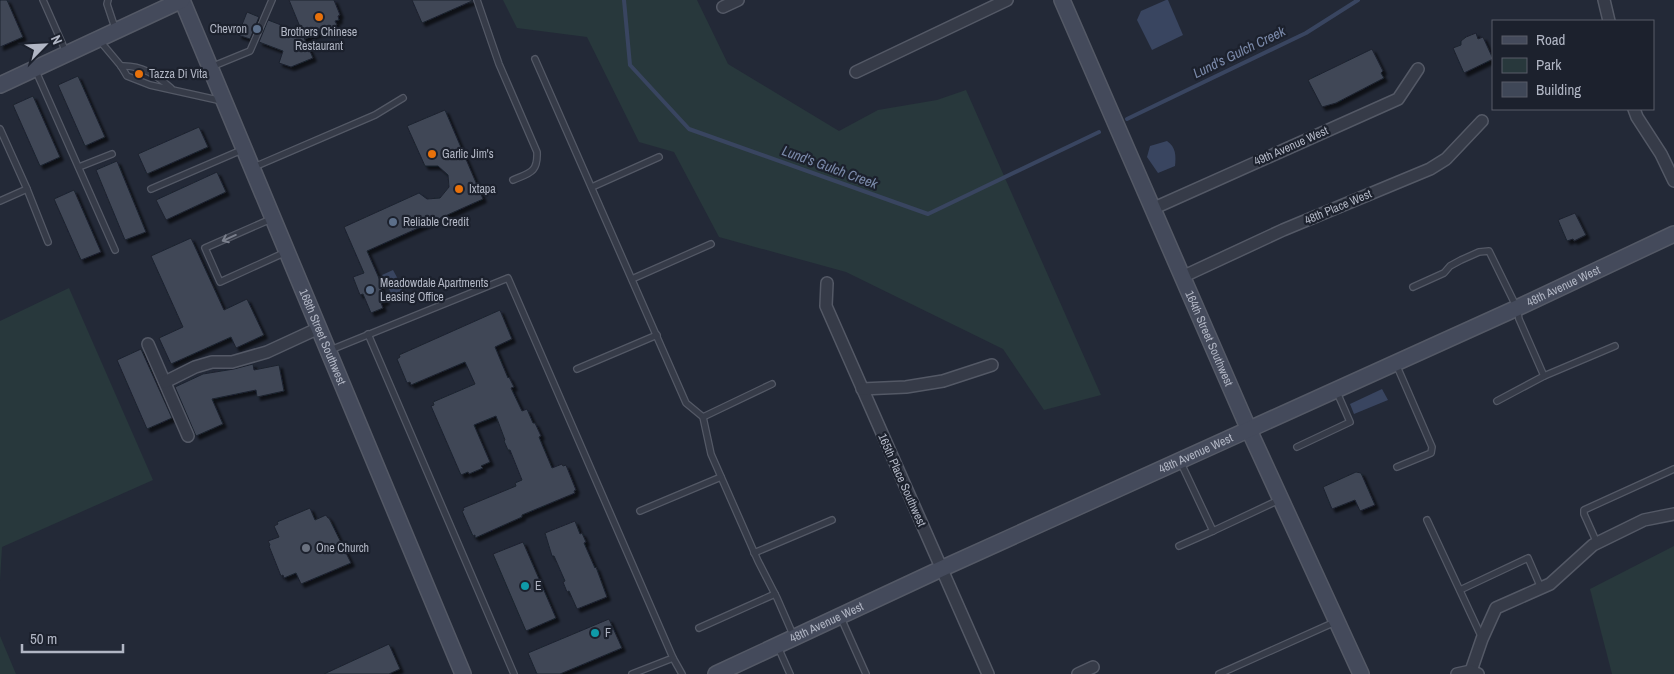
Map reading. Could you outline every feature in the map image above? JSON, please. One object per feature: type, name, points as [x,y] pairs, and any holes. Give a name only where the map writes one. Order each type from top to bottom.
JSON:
[{"type":"street","points":[[0,85],[182,0]]},
{"type":"street","name":"168th Street Southwest","points":[[182,0],[463,674]]},
{"type":"street","points":[[723,7],[738,0]]},
{"type":"street","points":[[856,72],[1007,0]]},
{"type":"street","name":"164th Street Southwest","points":[[1062,0],[1249,430],[1361,674]]},
{"type":"street","points":[[1604,0],[1609,20]]},
{"type":"street","name":"49th Avenue West","points":[[1152,209],[1398,99],[1418,69]]},
{"type":"street","points":[[1634,110],[1661,154],[1674,181]]},
{"type":"street","name":"48th Place West","points":[[1182,277],[1283,230],[1430,169],[1446,158],[1482,121]]},
{"type":"street","name":"48th Avenue West","points":[[716,674],[943,568],[1517,308],[1674,234]]},
{"type":"street","name":"165th Place Southwest","points":[[827,283],[826,306],[943,568],[988,674]]},
{"type":"street","points":[[165,382],[195,367],[212,362],[232,362],[268,352],[319,328]]},
{"type":"street","points":[[148,344],[188,436]]},
{"type":"street","points":[[862,389],[906,387],[943,381],[992,365]]},
{"type":"street","points":[[1457,674],[1475,673],[1482,639],[1496,608],[1550,584],[1593,545],[1644,520],[1674,514]]},
{"type":"street","points":[[1078,674],[1093,667]]},
{"type":"lane","points":[[43,0],[67,54]]},
{"type":"lane","points":[[108,0],[106,4],[116,31]]},
{"type":"lane","points":[[210,68],[250,51],[272,0]]},
{"type":"lane","points":[[477,0],[499,64],[537,152],[536,166],[532,172],[513,180]]},
{"type":"lane","points":[[99,39],[127,76],[150,85],[224,101]]},
{"type":"lane","points":[[535,59],[686,403],[703,417],[711,454],[754,553],[794,637]]},
{"type":"lane","points":[[121,66],[132,65],[151,71],[173,90]]},
{"type":"lane","points":[[35,69],[115,250]]},
{"type":"lane","points":[[252,168],[375,115],[404,98]]},
{"type":"lane","points":[[0,129],[48,242]]},
{"type":"lane","points":[[150,189],[244,149]]},
{"type":"lane","points":[[78,168],[112,154]]},
{"type":"lane","points":[[592,187],[659,158]]},
{"type":"lane","points":[[0,201],[27,189]]},
{"type":"lane","points":[[273,218],[206,248],[220,282],[287,252]]},
{"type":"lane","points":[[632,280],[711,244]]},
{"type":"lane","points":[[1413,287],[1444,273],[1450,266],[1461,260],[1479,252],[1489,251],[1517,308],[1519,320],[1544,376]]},
{"type":"lane","points":[[328,350],[508,278],[673,658],[682,674]]},
{"type":"lane","points":[[368,334],[514,674]]},
{"type":"lane","points":[[577,369],[657,335]]},
{"type":"lane","points":[[1497,401],[1544,376],[1615,346]]},
{"type":"lane","points":[[1395,362],[1432,447],[1431,453],[1397,468]]},
{"type":"lane","points":[[703,417],[772,384]]},
{"type":"lane","points":[[1297,447],[1350,422],[1336,390]]},
{"type":"lane","points":[[1180,461],[1213,531]]},
{"type":"lane","points":[[1597,543],[1584,510],[1674,469]]},
{"type":"lane","points":[[640,511],[721,477]]},
{"type":"lane","points":[[1179,546],[1281,499]]},
{"type":"lane","points":[[754,553],[832,520]]},
{"type":"lane","points":[[1427,520],[1482,639]]},
{"type":"lane","points":[[1460,590],[1528,558],[1541,588]]},
{"type":"lane","points":[[699,628],[775,594]]},
{"type":"lane","points":[[840,616],[866,674]]},
{"type":"lane","points":[[1219,674],[1337,622]]},
{"type":"lane","points":[[777,645],[790,674]]},
{"type":"lane","points":[[632,674],[673,658]]},
{"type":"green space","points":[[503,0],[697,0],[728,64],[839,131],[878,110],[937,100],[966,90],[1101,395],[1044,410],[1003,349],[846,272],[719,237],[674,152],[639,142],[587,37],[517,28]]},
{"type":"green space","points":[[69,288],[153,480],[2,547],[0,581],[0,321]]},
{"type":"green space","points":[[1674,546],[1674,674],[1612,674],[1590,589]]},
{"type":"green space","points":[[0,636],[16,674],[0,674]]},
{"type":"water","points":[[1168,0],[1183,35],[1152,50],[1137,20],[1141,11]]},
{"type":"water","points":[[1167,141],[1175,152],[1175,166],[1158,173],[1147,157],[1150,146]]},
{"type":"water","points":[[393,270],[403,293],[392,299],[382,275]]},
{"type":"water","points":[[1382,389],[1388,400],[1354,414],[1350,404]]},
{"type":"building","points":[[0,0],[7,0],[23,37],[0,47]]},
{"type":"building","points":[[289,0],[334,0],[340,15],[338,16],[339,20],[335,21],[337,25],[305,39]]},
{"type":"building","points":[[412,0],[472,0],[472,1],[422,23]]},
{"type":"building","points":[[247,12],[259,17],[250,39],[238,35]]},
{"type":"building","points":[[268,20],[302,33],[313,58],[291,67],[279,63],[283,51],[259,42]]},
{"type":"building","points":[[1476,33],[1478,39],[1483,37],[1492,59],[1464,73],[1453,48],[1461,45],[1461,41]]},
{"type":"building","points":[[1372,49],[1383,71],[1381,73],[1384,78],[1336,103],[1322,107],[1308,80]]},
{"type":"building","points":[[78,76],[105,137],[85,146],[58,85]]},
{"type":"building","points":[[33,96],[60,157],[40,166],[13,105]]},
{"type":"building","points":[[445,110],[483,199],[367,251],[382,285],[380,286],[386,301],[381,303],[383,308],[371,313],[363,294],[360,295],[353,277],[364,273],[344,227],[419,193],[427,199],[440,198],[449,187],[448,175],[438,166],[425,166],[407,126]]},
{"type":"building","points":[[199,127],[208,147],[147,174],[138,154]]},
{"type":"building","points":[[117,161],[146,232],[125,240],[96,170]]},
{"type":"building","points":[[217,172],[226,192],[166,220],[156,200]]},
{"type":"building","points":[[74,190],[101,252],[81,260],[54,199]]},
{"type":"building","points":[[1575,213],[1586,235],[1574,241],[1573,239],[1567,241],[1558,220]]},
{"type":"building","points":[[191,238],[224,310],[247,299],[264,335],[236,348],[231,337],[171,364],[159,338],[183,327],[151,256]]},
{"type":"building","points":[[500,310],[512,339],[495,347],[508,378],[514,387],[511,388],[522,411],[527,409],[533,423],[535,423],[552,468],[562,464],[563,466],[566,465],[576,490],[574,491],[575,493],[522,515],[522,517],[475,538],[462,511],[464,510],[463,508],[516,486],[515,483],[522,480],[510,450],[508,450],[504,441],[496,416],[474,425],[490,462],[481,466],[483,468],[461,475],[431,406],[434,405],[433,402],[475,384],[465,362],[411,385],[410,382],[407,383],[397,359],[400,357],[399,355]]},
{"type":"building","points":[[141,349],[172,418],[147,429],[117,360]]},
{"type":"building","points":[[253,364],[254,370],[279,365],[284,391],[257,397],[256,390],[212,399],[223,424],[196,436],[175,387],[203,374]]},
{"type":"building","points":[[1356,472],[1361,473],[1375,505],[1360,511],[1355,500],[1332,509],[1323,487]]},
{"type":"building","name":"One Church","points":[[310,508],[315,520],[326,515],[329,518],[351,563],[301,584],[296,573],[284,578],[283,575],[281,576],[268,541],[279,537],[274,526],[278,524],[277,522]]},
{"type":"building","points":[[575,521],[580,534],[582,533],[586,542],[584,543],[596,567],[607,597],[577,609],[569,591],[567,592],[563,582],[565,581],[554,556],[552,556],[545,533]]},
{"type":"building","name":"E","points":[[523,542],[556,618],[526,631],[493,554]]},
{"type":"building","name":"F","points":[[609,619],[622,648],[560,674],[537,674],[528,653]]},
{"type":"building","points":[[389,644],[400,669],[389,674],[324,674]]},
{"type":"waterway","name":"Lund's Gulch Creek","points":[[624,0],[630,65],[689,129],[928,214],[1099,132]]},
{"type":"waterway","name":"Lund's Gulch Creek","points":[[1127,119],[1306,33],[1358,0]]},
{"type":"place","name":"Brothers Chinese Restaurant","points":[[319,17]]},
{"type":"place","name":"Chevron","points":[[257,29]]},
{"type":"place","name":"Tazza Di Vita","points":[[139,74]]},
{"type":"place","name":"Garlic Jim's","points":[[432,154]]},
{"type":"place","name":"Ixtapa","points":[[459,189]]},
{"type":"place","name":"Reliable Credit","points":[[393,222]]},
{"type":"place","name":"Meadowdale Apartments Leasing Office","points":[[370,290]]},
{"type":"place","name":"One Church","points":[[306,548]]},
{"type":"place","name":"E","points":[[525,586]]},
{"type":"place","name":"F","points":[[595,633]]}]
